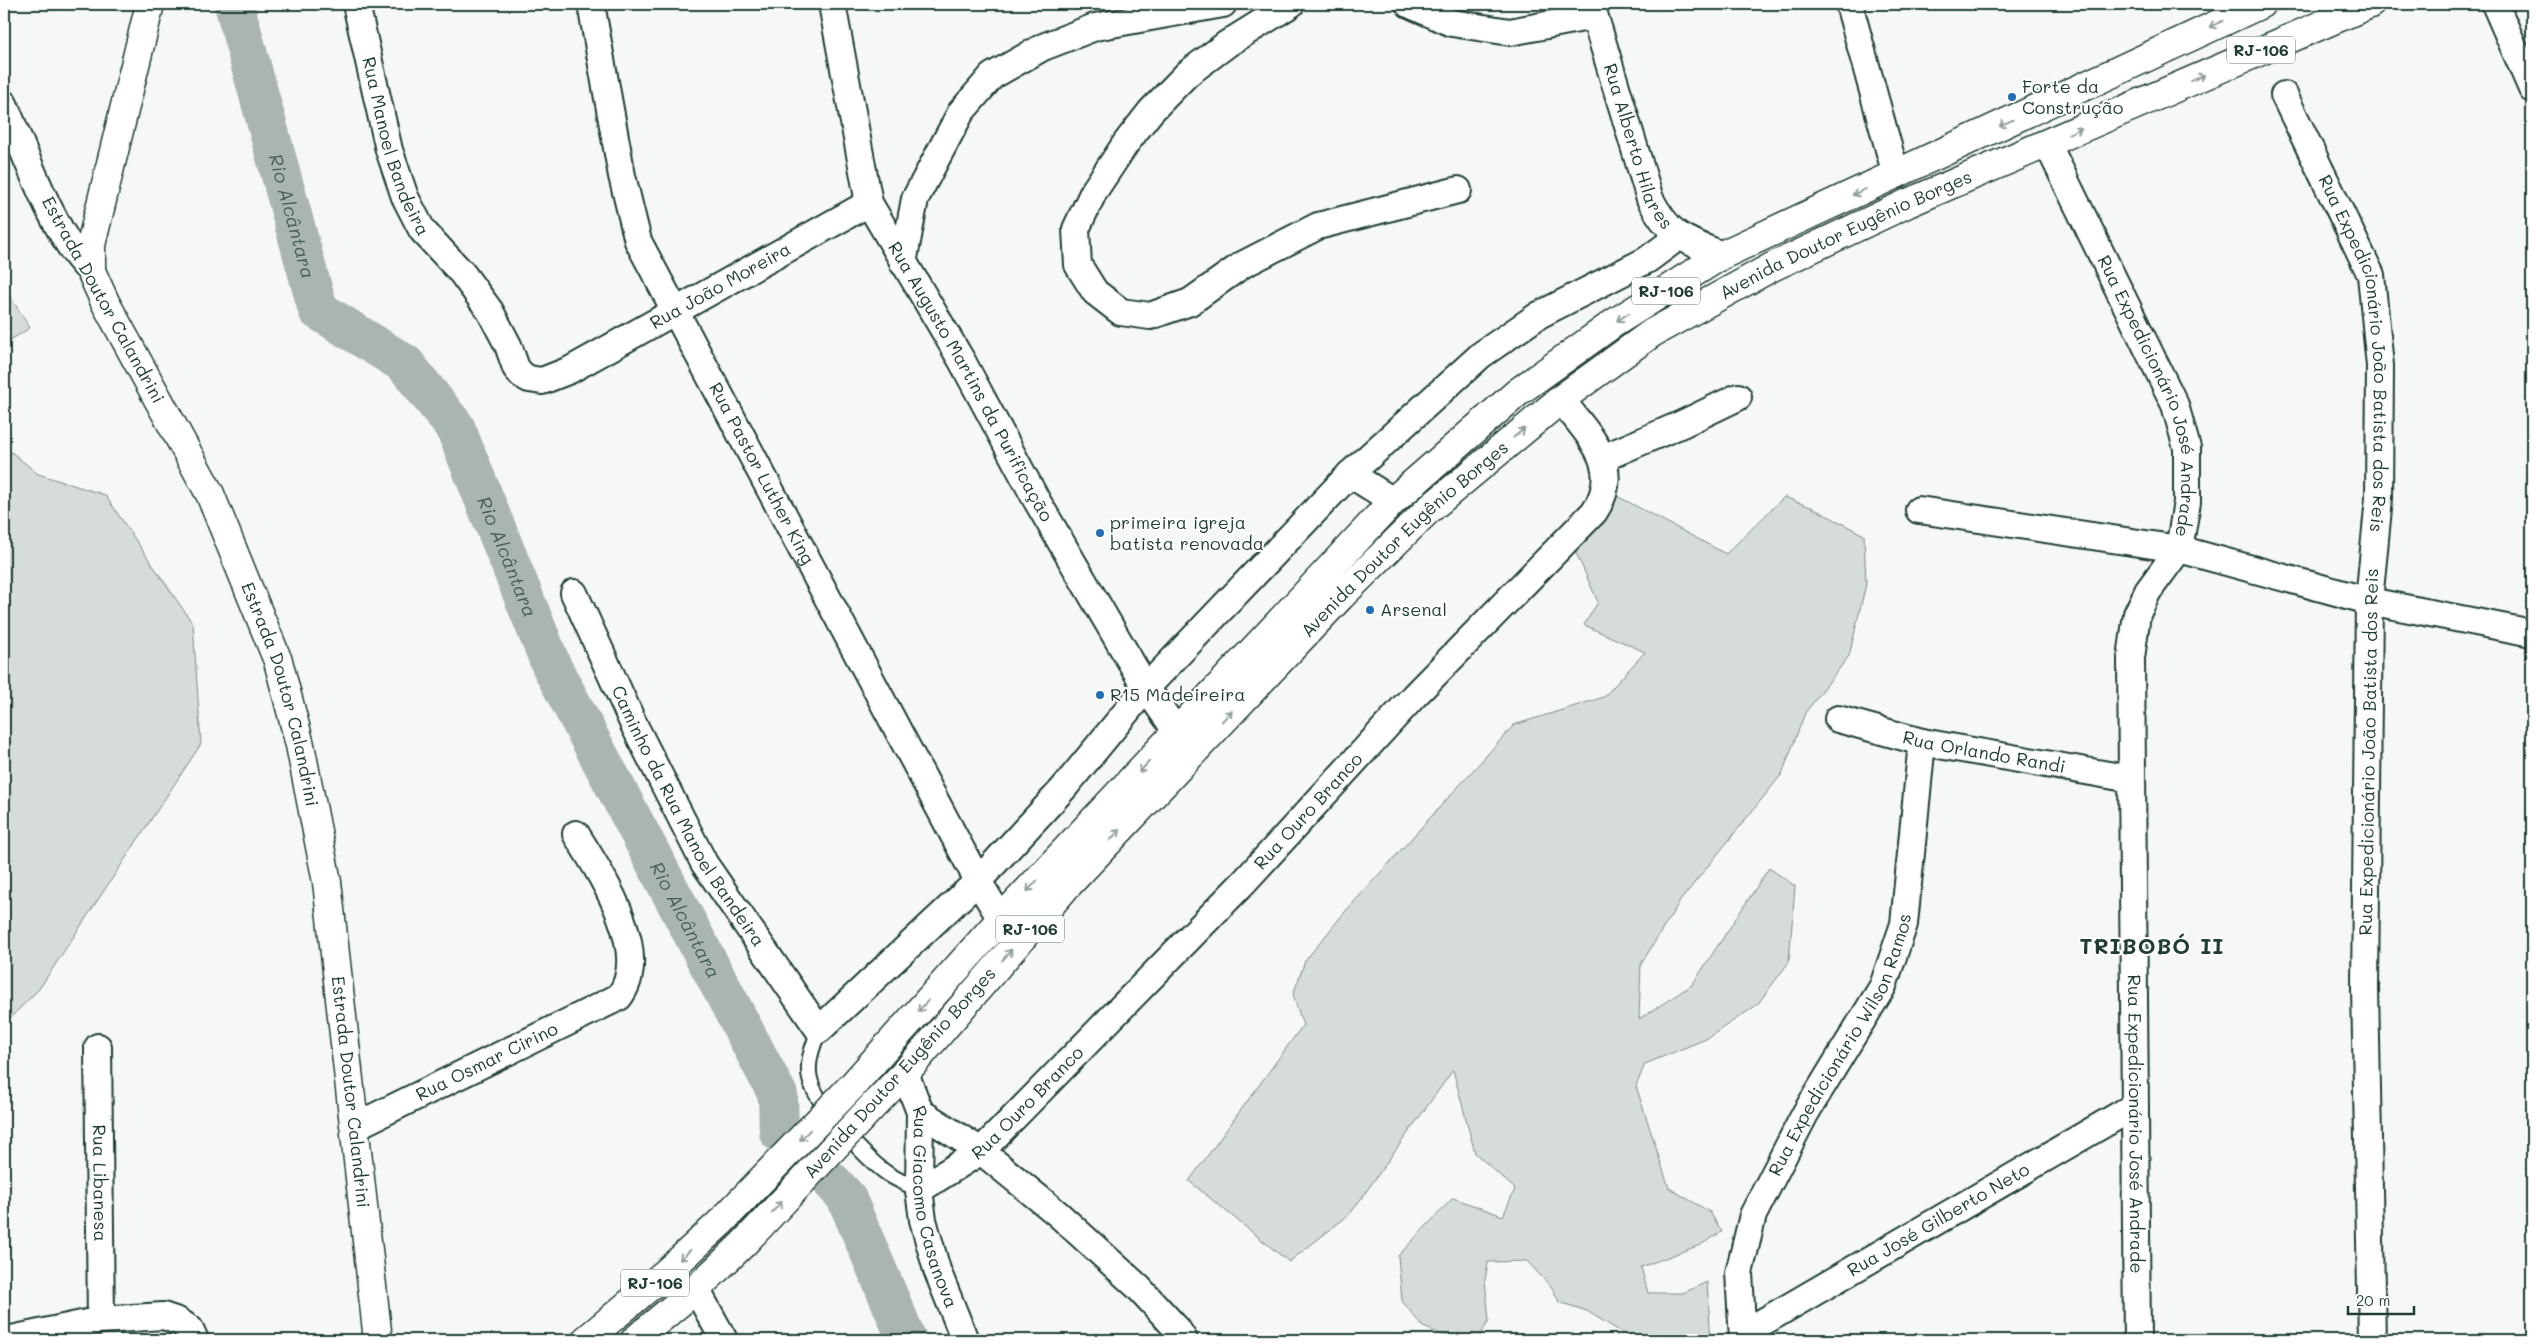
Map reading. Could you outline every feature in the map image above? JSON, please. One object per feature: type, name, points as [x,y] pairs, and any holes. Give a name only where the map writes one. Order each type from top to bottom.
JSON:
[{"type":"main road","points":[[91,271],[94,236],[150,4]]},
{"type":"main road","name":"Avenida Doutor Eugênio Borges","points":[[586,1340],[668,1271],[721,1222],[851,1087],[1001,920],[1393,500],[1518,392],[1614,323],[1722,255],[2261,4]]},
{"type":"main road","name":"Avenida Doutor Eugênio Borges","points":[[635,1340],[696,1289],[744,1243],[905,1072],[1064,889],[1340,597],[1427,511],[1561,399],[1652,333],[1772,267],[1908,203],[2370,4]]},
{"type":"main road","name":"Estrada Doutor Calandrini","points":[[91,271],[105,302],[210,494],[278,661],[300,745],[327,882],[378,1340]]},
{"type":"street","name":"Rua Manoel Bandeira","points":[[356,4],[389,150],[404,197],[422,230],[462,273],[490,311],[508,345],[516,368],[522,375],[529,379],[542,380],[570,370]]},
{"type":"street","name":"Rua Pastor Luther King","points":[[591,4],[622,176],[638,241],[978,881],[1001,920]]},
{"type":"street","name":"Rua Augusto Martins da Purificação","points":[[832,4],[870,203],[903,263],[962,361],[1037,501],[1146,688],[1177,732]]},
{"type":"street","points":[[903,263],[915,199],[961,112],[992,76],[1044,47],[1095,27],[1222,4]]},
{"type":"street","points":[[1291,4],[1226,44],[1187,74],[1151,111],[1121,151],[1094,191],[1076,229],[1078,265],[1096,292],[1121,312],[1150,316],[1190,302],[1242,265],[1318,226],[1458,190]]},
{"type":"street","points":[[1408,4],[1452,23],[1510,32],[1593,10]]},
{"type":"street","points":[[1849,4],[1896,175]]},
{"type":"street","points":[[2495,4],[2532,89]]},
{"type":"street","name":"Rua Alberto Hilares","points":[[1593,10],[1650,199],[1661,219],[1678,236],[1722,255]]},
{"type":"street","name":"Rua Expedicionário João Batista dos Reis","points":[[2284,95],[2371,275],[2380,366],[2379,488],[2369,601],[2365,988],[2372,1340]]},
{"type":"street","name":"Estrada Doutor Calandrini","points":[[4,104],[63,235],[79,262],[91,271]]},
{"type":"street","name":"Rua Expedicionário José Andrade","points":[[2047,143],[2176,405],[2188,448],[2188,502],[2179,549],[2148,591],[2138,614],[2132,658],[2133,1107],[2137,1340]]},
{"type":"street","name":"Rua João Moreira","points":[[570,370],[870,203]]},
{"type":"street","points":[[819,1030],[978,881],[1062,789],[1146,688],[1350,474],[1481,355],[1539,315],[1647,260],[1678,236]]},
{"type":"street","points":[[1603,458],[1682,424],[1738,397]]},
{"type":"street","name":"Rua Ouro Branco","points":[[919,1190],[981,1151],[1243,883],[1414,696],[1594,512],[1604,497],[1607,482],[1603,458],[1561,399]]},
{"type":"street","points":[[1350,474],[1393,500]]},
{"type":"street","points":[[1919,510],[2179,549],[2369,601],[2532,633]]},
{"type":"street","name":"Caminho da Rua Manoel Bandeira","points":[[574,593],[634,725],[704,863],[819,1030]]},
{"type":"street","name":"Rua Orlando Randi","points":[[1838,719],[1922,742],[2131,779]]},
{"type":"street","name":"Rua Expedicionário Wilson Ramos","points":[[1743,1337],[1739,1273],[1753,1215],[1805,1114],[1883,986],[1904,924],[1922,742]]},
{"type":"street","name":"Rua Osmar Cirino","points":[[354,1127],[619,998],[627,987],[632,970],[631,947],[605,880],[576,834]]},
{"type":"street","name":"Rua Libanesa","points":[[98,1046],[101,1320]]},
{"type":"street","name":"Rua Giacomo Casanova","points":[[905,1072],[920,1112],[919,1190],[923,1220],[937,1270],[965,1340]]},
{"type":"street","name":"Rua José Gilberto Neto","points":[[1743,1337],[2133,1107]]},
{"type":"street","points":[[920,1112],[981,1151],[1058,1214],[1131,1280],[1177,1328],[1184,1340]]},
{"type":"street","points":[[696,1289],[724,1340]]},
{"type":"street","points":[[8,1340],[101,1320],[163,1316],[178,1321],[190,1329],[195,1340]]},
{"type":"lane","points":[[819,1030],[809,1057],[810,1079],[820,1102],[865,1153],[887,1174],[919,1190]]},
{"type":"shaded area","points":[[4,287],[30,328],[4,344]]},
{"type":"shaded area","points":[[4,446],[38,474],[105,495],[193,624],[201,744],[39,989],[4,1024]]},
{"type":"shaded area","points":[[1617,496],[1726,554],[1784,497],[1811,507],[1864,535],[1866,584],[1849,656],[1805,713],[1782,774],[1680,901],[1641,964],[1639,1019],[1692,985],[1769,868],[1795,886],[1789,962],[1757,1005],[1706,1039],[1645,1064],[1636,1086],[1669,1188],[1710,1212],[1722,1232],[1700,1245],[1641,1267],[1648,1293],[1683,1293],[1707,1282],[1711,1340],[1634,1340],[1587,1311],[1559,1302],[1553,1289],[1527,1261],[1488,1262],[1485,1280],[1489,1321],[1477,1340],[1457,1340],[1423,1327],[1402,1301],[1398,1256],[1453,1198],[1503,1216],[1515,1189],[1475,1153],[1453,1070],[1350,1214],[1289,1262],[1189,1181],[1303,1025],[1293,995],[1305,961],[1344,913],[1514,725],[1604,697],[1645,652],[1584,625],[1598,602],[1573,546]]},
{"type":"waterway","name":"Rio Alcântara","points":[[234,4],[318,310],[405,364],[455,427],[552,667],[778,1095],[779,1132]]},
{"type":"waterway","name":"Rio Alcântara","points":[[833,1183],[846,1197],[907,1340]]},
{"type":"place","name":"Forte da Construção","points":[[2012,97]]},
{"type":"place","name":"primeira igreja batista renovada","points":[[1100,533]]},
{"type":"place","name":"Arsenal","points":[[1370,610]]},
{"type":"place","name":"R15 Madeireira","points":[[1100,695]]},
{"type":"district","name":"TRIBOBÓ II","points":[[2152,946]]}]
